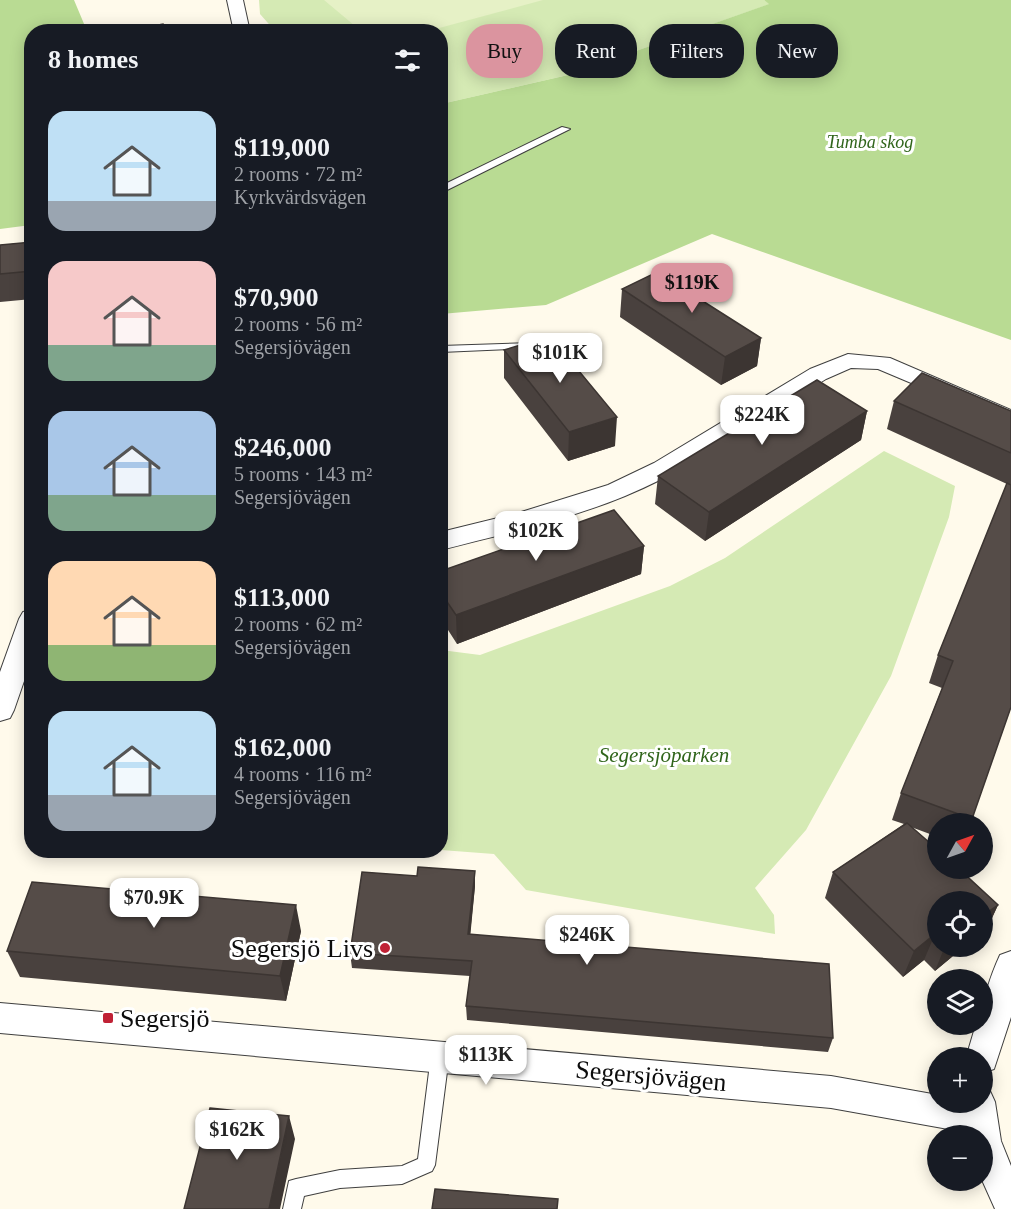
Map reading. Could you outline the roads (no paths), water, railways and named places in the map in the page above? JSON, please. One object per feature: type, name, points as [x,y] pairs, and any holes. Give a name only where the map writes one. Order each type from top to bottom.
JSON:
[{"type":"street","points":[[235,0],[240,24]]},
{"type":"street","points":[[448,539],[521,521],[616,491],[662,469],[818,374],[848,361],[882,363],[1011,418]]},
{"type":"street","points":[[0,710],[24,642]]},
{"type":"street","points":[[985,1047],[1011,964]]},
{"type":"street","name":"Segersjövägen","points":[[0,1018],[179,1036],[440,1056],[831,1092],[927,1104]]},
{"type":"street","points":[[979,1113],[997,1176],[1011,1203]]},
{"type":"lane","points":[[448,187],[565,129]]},
{"type":"lane","points":[[448,349],[544,345]]},
{"type":"lane","points":[[292,1209],[296,1188],[340,1179],[402,1175],[426,1166],[440,1056]]},
{"type":"place","name":"Segersjö Livs","points":[[385,948]]},
{"type":"place","name":"Segersjö","points":[[108,1018]]},
{"type":"park label","name":"Tumba skog","points":[[870,142]]},
{"type":"park label","name":"Segersjöparken","points":[[664,755]]}]
